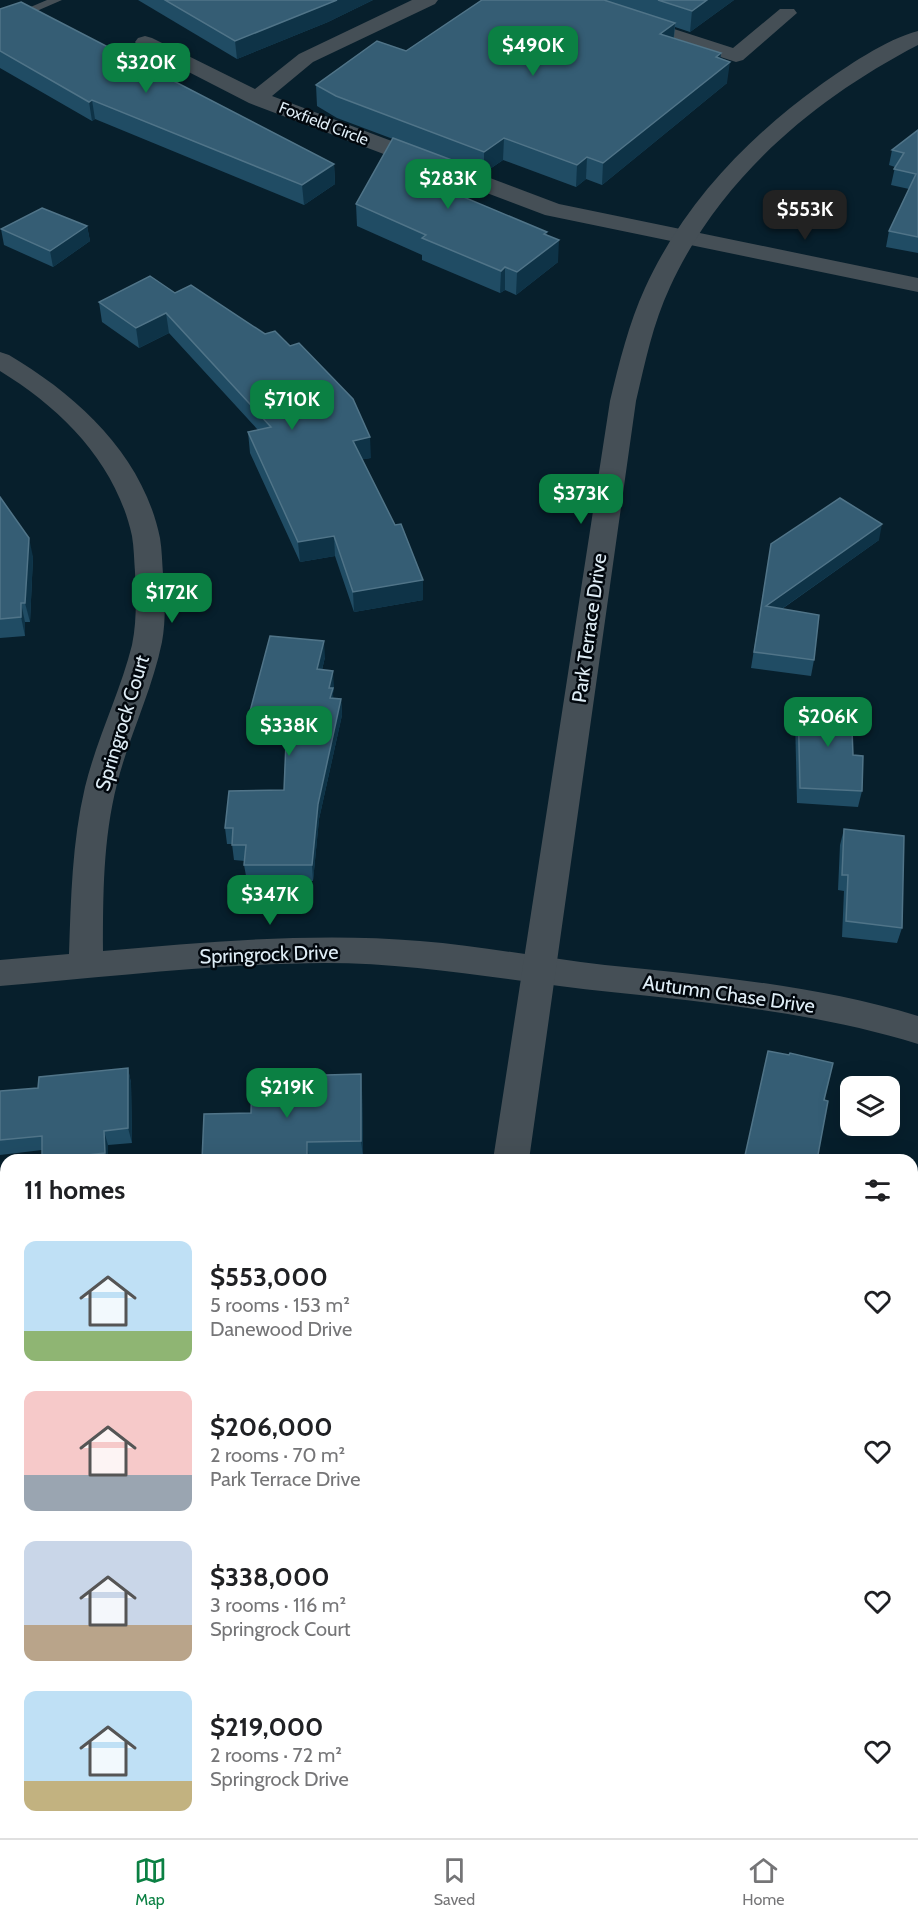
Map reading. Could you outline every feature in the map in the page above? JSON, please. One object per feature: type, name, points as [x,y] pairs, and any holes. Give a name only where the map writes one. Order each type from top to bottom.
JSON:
[{"type":"street","name":"Foxfield Circle","points":[[428,0],[306,58],[256,98],[553,210],[918,285]]},
{"type":"street","points":[[564,0],[736,56],[787,13]]},
{"type":"street","name":"Park Terrace Drive","points":[[512,1154],[623,401],[639,336],[658,287],[684,237],[720,189],[749,157],[800,111],[848,77],[918,37]]},
{"type":"street","points":[[145,42],[256,98]]},
{"type":"street","name":"Springrock Court","points":[[0,360],[29,377],[70,409],[103,447],[124,479],[146,537],[151,600],[147,641],[101,785],[88,861],[86,966]]},
{"type":"street","name":"Springrock Drive","points":[[0,973],[237,953],[326,951],[421,954],[538,971]]},
{"type":"street","name":"Autumn Chase Drive","points":[[538,971],[754,994],[865,1014],[918,1030]]},
{"type":"lane","points":[[0,24],[56,0]]},
{"type":"building","points":[[165,0],[337,0],[235,41]]},
{"type":"building","points":[[482,0],[604,0],[675,23],[660,34],[721,53],[716,57],[730,62],[603,163],[587,157],[577,165],[504,138],[484,152],[336,96],[316,85],[377,41],[406,51]]},
{"type":"building","points":[[658,0],[707,0],[692,11]]},
{"type":"building","points":[[21,2],[334,164],[302,185],[92,100],[89,102],[0,51],[0,9]]},
{"type":"building","points":[[918,130],[918,237],[889,231],[916,174],[894,169],[904,153],[892,150]]},
{"type":"building","points":[[393,138],[465,165],[435,185],[547,232],[544,234],[559,240],[517,272],[505,267],[501,271],[422,238],[426,235],[356,204]]},
{"type":"building","points":[[42,208],[87,226],[50,251],[1,229]]},
{"type":"building","points":[[150,276],[175,293],[191,285],[265,334],[275,331],[290,346],[299,343],[353,399],[370,437],[353,441],[395,525],[401,524],[423,580],[353,592],[334,536],[298,542],[248,432],[271,427],[166,313],[136,328],[99,302]]},
{"type":"building","points":[[0,497],[29,538],[25,603],[21,603],[21,617],[0,619]]},
{"type":"building","points":[[840,498],[882,524],[766,606],[819,615],[814,660],[754,652],[771,544]]},
{"type":"building","points":[[270,636],[324,641],[317,669],[333,671],[329,688],[333,688],[330,698],[341,699],[318,804],[312,865],[244,865],[246,845],[232,845],[233,828],[225,828],[229,791],[284,790],[287,719],[249,715]]},
{"type":"building","points":[[798,701],[851,705],[853,755],[863,756],[862,791],[800,788]]},
{"type":"building","points":[[844,829],[904,836],[902,928],[846,921],[848,875],[842,875]]},
{"type":"building","points":[[768,1051],[789,1055],[790,1053],[833,1063],[824,1100],[828,1101],[818,1154],[745,1154]]},
{"type":"building","points":[[128,1068],[128,1128],[104,1131],[105,1153],[96,1154],[42,1154],[42,1136],[0,1140],[0,1091],[38,1088],[39,1077]]},
{"type":"building","points":[[361,1074],[361,1141],[307,1142],[307,1154],[202,1154],[204,1114],[251,1113],[252,1077]]}]
